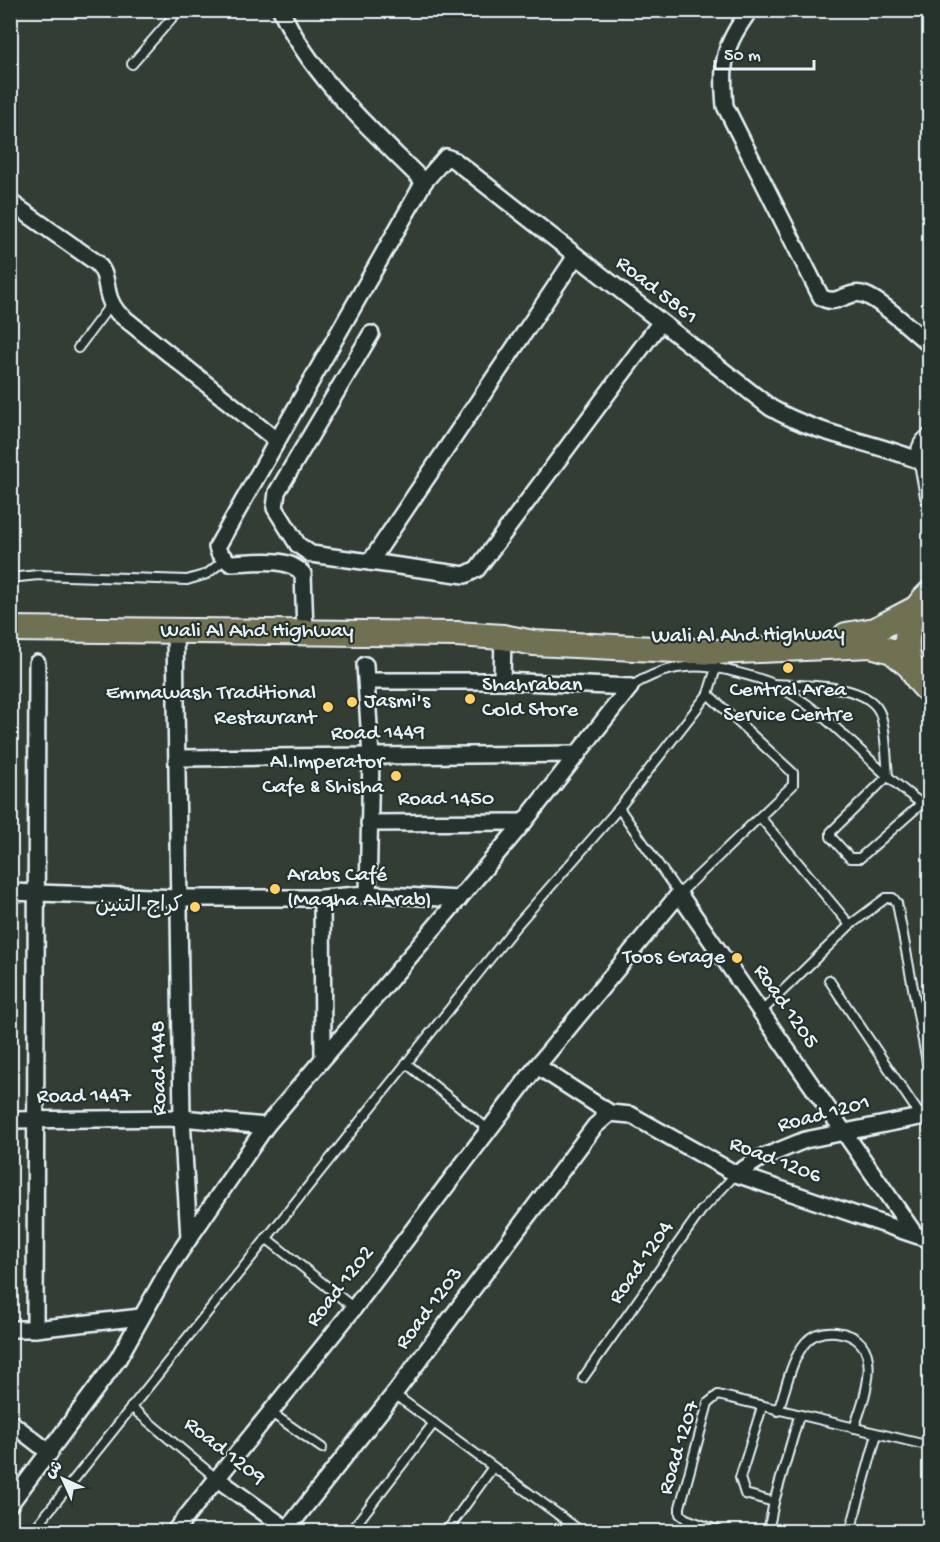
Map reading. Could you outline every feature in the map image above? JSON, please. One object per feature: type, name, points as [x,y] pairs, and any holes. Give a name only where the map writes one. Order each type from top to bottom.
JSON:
[{"type":"main road","name":"Wali Al Ahd Highway","points":[[10,629],[175,632],[305,631],[504,637],[538,633],[705,640],[784,639],[861,634],[890,624],[922,601]]},
{"type":"main road","points":[[922,601],[908,625],[906,642],[911,667],[929,692]]},
{"type":"main road","name":"Wali Al Ahd Highway","points":[[504,637],[534,643],[716,660],[871,645],[892,651],[911,667]]},
{"type":"street","points":[[281,10],[303,48],[328,82],[350,108],[424,182]]},
{"type":"street","points":[[750,10],[726,46],[722,78],[725,106],[820,297],[827,301],[837,302],[852,294],[866,295],[930,345]]},
{"type":"street","name":"Road 5861","points":[[221,556],[219,539],[424,182],[434,173],[441,159],[449,157],[754,397],[789,418],[826,434],[883,447],[926,464]]},
{"type":"street","points":[[10,202],[97,263],[106,276],[107,298],[118,313],[276,440]]},
{"type":"street","points":[[370,562],[576,256]]},
{"type":"street","points":[[371,334],[277,492],[276,508],[298,545],[311,554],[465,575],[477,569],[660,323]]},
{"type":"street","points":[[927,439],[920,452],[926,464],[930,496]]},
{"type":"street","name":"Road 5861","points":[[883,447],[927,439]]},
{"type":"street","points":[[221,556],[230,563],[286,563],[299,569],[303,574],[305,631]]},
{"type":"street","name":"Road 1448","points":[[175,632],[179,758],[182,1118],[189,1238]]},
{"type":"street","points":[[502,681],[504,637]]},
{"type":"street","points":[[35,1329],[37,663]]},
{"type":"street","points":[[365,665],[368,681],[371,757],[368,894]]},
{"type":"street","points":[[368,681],[502,681],[630,687]]},
{"type":"street","points":[[10,1504],[98,1389],[189,1238],[266,1126],[524,822],[630,687]]},
{"type":"street","name":"Road 1449","points":[[179,758],[578,754]]},
{"type":"street","name":"Road 1450","points":[[369,823],[524,822]]},
{"type":"street","points":[[10,892],[181,898],[322,898],[368,894],[459,899]]},
{"type":"street","name":"Road 1205","points":[[679,894],[914,1233]]},
{"type":"street","name":"Road 1202","points":[[174,1532],[354,1308],[537,1066],[679,894]]},
{"type":"street","points":[[322,898],[323,1057]]},
{"type":"street","points":[[537,1066],[610,1113]]},
{"type":"street","name":"Road 1206","points":[[610,1113],[631,1115],[736,1174],[930,1240]]},
{"type":"street","name":"Road 1203","points":[[288,1531],[595,1126],[610,1113]]},
{"type":"street","name":"Road 1201","points":[[736,1174],[779,1150],[844,1130],[925,1115]]},
{"type":"street","name":"Road 1447","points":[[10,1120],[182,1118],[266,1126]]},
{"type":"street","points":[[10,1329],[35,1329],[141,1317]]},
{"type":"street","points":[[10,1422],[50,1453]]},
{"type":"street","name":"Road 1209","points":[[216,1478],[288,1531]]},
{"type":"lane","points":[[132,64],[178,10]]},
{"type":"lane","points":[[78,348],[111,304]]},
{"type":"lane","points":[[10,578],[38,575],[187,580],[207,574],[221,556]]},
{"type":"lane","points":[[32,1532],[516,926],[619,808],[708,694],[716,660]]},
{"type":"lane","points":[[630,687],[664,669],[716,660],[773,684],[830,724],[888,776],[930,809]]},
{"type":"lane","points":[[773,684],[848,690],[871,701],[880,713],[888,776]]},
{"type":"lane","points":[[679,894],[793,785],[793,773],[708,694]]},
{"type":"lane","points":[[888,776],[831,832],[831,837],[850,858],[860,858],[921,804]]},
{"type":"lane","name":"Road 1205","points":[[619,808],[679,894]]},
{"type":"lane","points":[[760,818],[850,925]]},
{"type":"lane","points":[[761,1012],[850,925],[886,898],[893,898],[897,903],[930,1078]]},
{"type":"lane","points":[[829,980],[925,1115]]},
{"type":"lane","points":[[406,1063],[489,1130]]},
{"type":"lane","name":"Road 1204","points":[[583,1378],[701,1211],[736,1174]]},
{"type":"lane","points":[[266,1238],[354,1308]]},
{"type":"lane","points":[[778,1411],[801,1350],[808,1341],[816,1334],[841,1333],[860,1345],[870,1367],[869,1384],[854,1428]]},
{"type":"lane","points":[[394,1394],[582,1532]]},
{"type":"lane","name":"Road 1207","points":[[722,1532],[686,1519],[680,1514],[708,1403],[718,1395],[930,1446]]},
{"type":"lane","name":"Road 1209","points":[[131,1407],[216,1478]]},
{"type":"lane","points":[[762,1407],[740,1484],[742,1490],[750,1497],[774,1502]]},
{"type":"lane","points":[[270,1412],[322,1449]]},
{"type":"lane","points":[[768,1532],[774,1502],[799,1416]]},
{"type":"lane","points":[[353,1528],[434,1423]]},
{"type":"lane","points":[[850,1532],[877,1434]]},
{"type":"lane","points":[[446,1532],[493,1467]]},
{"type":"lane","points":[[566,1532],[571,1524]]},
{"type":"place","name":"Central Area Service Centre","points":[[788,668]]},
{"type":"place","name":"Shahraban Cold Store","points":[[470,699]]},
{"type":"place","name":"Jasmi's","points":[[352,702]]},
{"type":"place","name":"Emmawash Traditional Restaurant","points":[[328,707]]},
{"type":"place","name":"Al Imperator Cafe & Shisha","points":[[396,776]]},
{"type":"place","name":"Arabs Café (Maqha AlArab)","points":[[275,889]]},
{"type":"place","name":"كراج التنين","points":[[195,907]]},
{"type":"place","name":"Toos Grage","points":[[737,958]]}]
